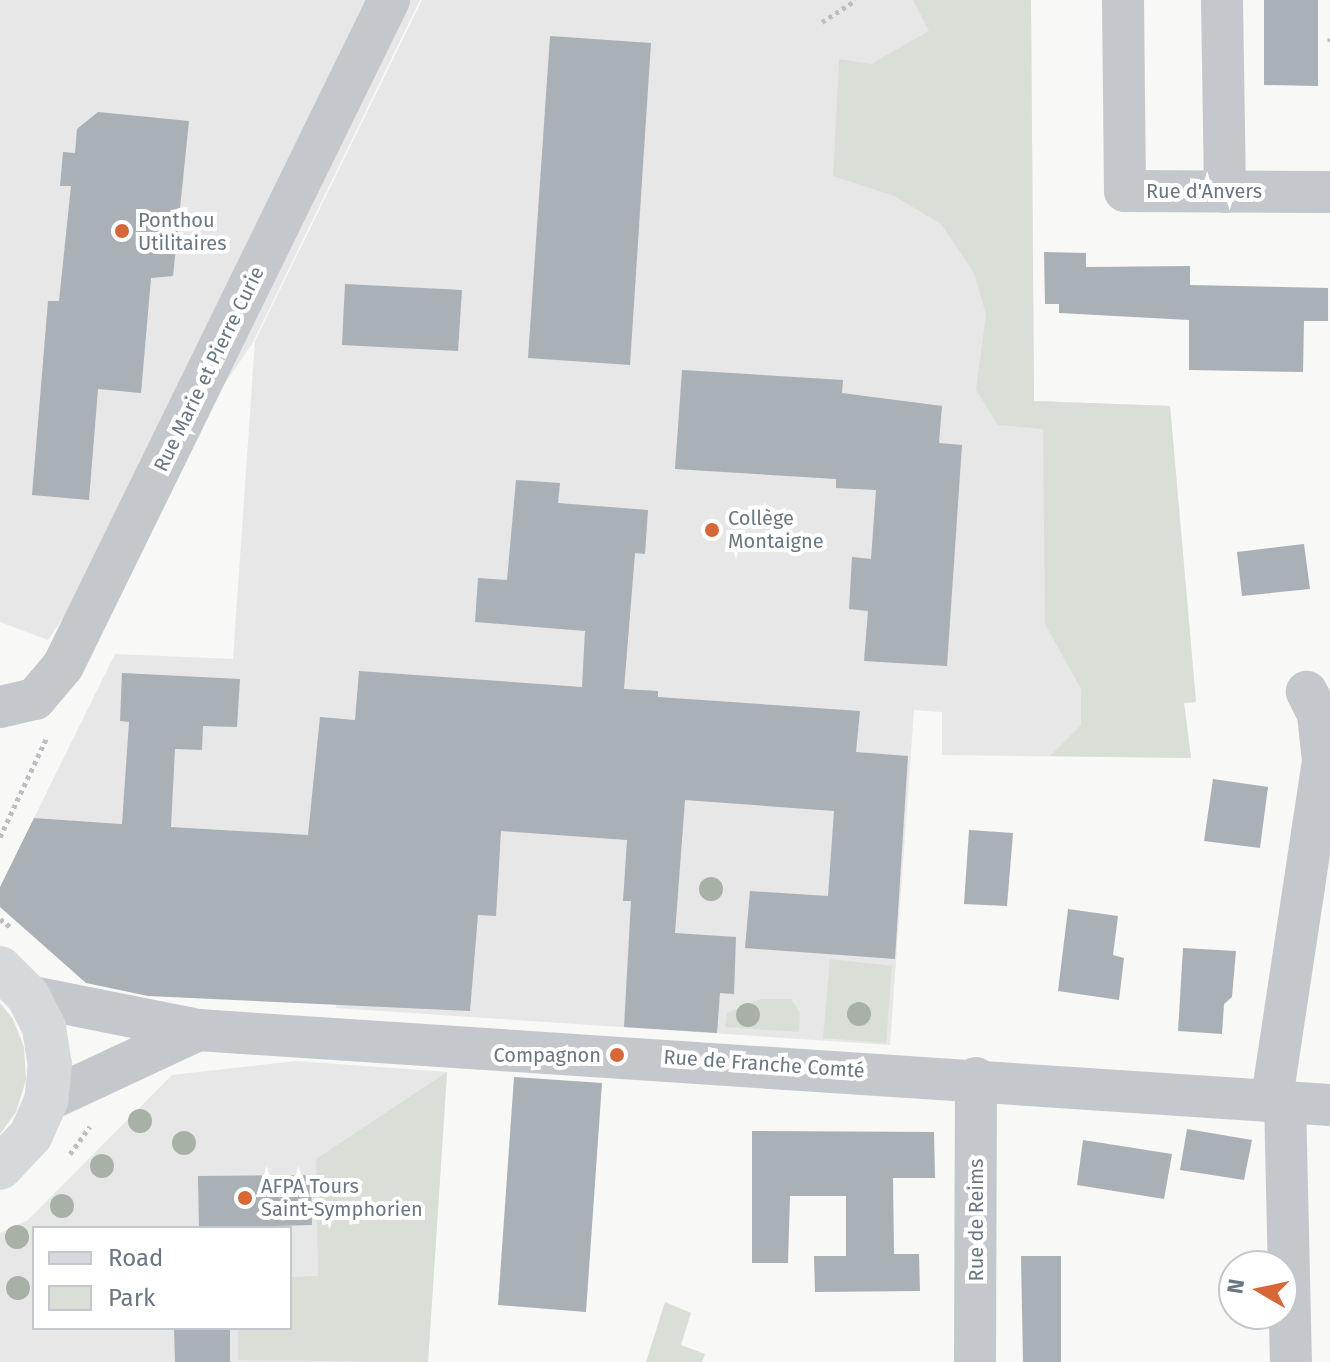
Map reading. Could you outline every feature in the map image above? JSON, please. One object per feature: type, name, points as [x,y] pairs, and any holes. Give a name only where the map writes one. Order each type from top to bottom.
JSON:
[{"type":"main road","points":[[0,1168],[31,1135],[46,1101],[50,1064],[44,1028],[14,982]]},
{"type":"street","name":"Rue Marie et Pierre Curie","points":[[0,707],[35,699],[63,666],[389,0]]},
{"type":"street","name":"Rue d'Anvers","points":[[1123,0],[1125,191],[1330,192]]},
{"type":"street","points":[[1222,0],[1225,192]]},
{"type":"street","points":[[1291,1362],[1278,1099],[1323,761],[1318,714],[1307,692]]},
{"type":"street","name":"Rue de Franche Comté","points":[[14,982],[198,1030],[976,1078],[1330,1105]]},
{"type":"street","name":"Rue de Franche Comté","points":[[46,1101],[198,1030]]},
{"type":"street","name":"Rue de Reims","points":[[975,1362],[976,1078]]},
{"type":"path","points":[[822,22],[856,0]]},
{"type":"path","points":[[0,837],[47,737],[48,724]]},
{"type":"shaded area","points":[[0,0],[420,0],[252,344],[48,640],[0,622]]},
{"type":"shaded area","name":"Collège Montaigne","points":[[422,0],[1031,0],[1034,401],[1170,406],[1196,702],[1184,703],[1191,758],[942,755],[942,712],[914,710],[890,1045],[336,1008],[347,838],[34,818],[115,654],[233,659],[255,341]]},
{"type":"shaded area","name":"AFPA Tours Saint-Symphorien","points":[[296,1061],[447,1072],[428,1362],[0,1362],[0,1233],[28,1220],[172,1075]]},
{"type":"green space","points":[[913,0],[1031,0],[1034,401],[1170,406],[1196,702],[1184,703],[1191,758],[1050,756],[1081,725],[1081,689],[1045,624],[1043,429],[998,425],[976,390],[986,314],[974,273],[941,224],[894,196],[833,176],[839,59],[871,64],[929,31]]},
{"type":"green space","points":[[830,959],[892,966],[886,1043],[823,1038]]},
{"type":"green space","points":[[761,999],[791,999],[800,1013],[799,1032],[725,1027],[727,1013]]},
{"type":"green space","points":[[0,1003],[13,1019],[24,1047],[26,1080],[16,1112],[0,1134]]},
{"type":"green space","points":[[447,1072],[428,1362],[238,1360],[238,1330],[292,1330],[292,1277],[318,1276],[316,1159]]},
{"type":"green space","points":[[665,1302],[691,1313],[681,1345],[705,1354],[702,1362],[646,1362]]},
{"type":"building","points":[[1264,0],[1318,0],[1318,86],[1264,85]]},
{"type":"building","points":[[550,36],[651,43],[630,365],[528,358]]},
{"type":"building","points":[[98,112],[189,121],[173,276],[151,278],[141,393],[98,389],[89,500],[32,495],[48,301],[59,301],[71,186],[60,186],[63,152],[75,153],[77,129]]},
{"type":"building","points":[[1044,252],[1086,253],[1086,267],[1190,266],[1190,285],[1328,288],[1328,321],[1304,321],[1303,372],[1189,370],[1189,320],[1059,313],[1059,304],[1045,304]]},
{"type":"building","points":[[345,284],[462,290],[458,351],[342,345]]},
{"type":"building","points":[[682,370],[843,380],[842,393],[942,406],[939,443],[962,445],[947,666],[864,661],[868,611],[849,609],[852,557],[871,559],[876,490],[836,488],[836,479],[675,469]]},
{"type":"building","points":[[516,480],[560,483],[558,503],[648,510],[645,554],[635,553],[624,689],[658,691],[658,697],[860,711],[856,752],[908,756],[895,959],[745,948],[750,891],[828,896],[834,811],[685,800],[675,933],[736,937],[734,994],[720,993],[717,1033],[624,1027],[631,901],[623,901],[627,840],[501,831],[496,916],[478,915],[470,1011],[148,996],[86,983],[0,907],[0,887],[34,818],[122,824],[129,722],[120,721],[122,673],[240,679],[237,727],[203,726],[202,750],[175,749],[171,827],[308,835],[320,717],[355,720],[359,671],[582,687],[585,631],[475,622],[478,578],[507,580]]},
{"type":"building","points":[[1304,544],[1310,589],[1242,596],[1237,552]]},
{"type":"building","points":[[1213,779],[1268,787],[1260,848],[1204,841]]},
{"type":"building","points":[[969,830],[1013,833],[1007,906],[964,904]]},
{"type":"building","points":[[1068,909],[1118,916],[1113,955],[1124,958],[1119,1000],[1058,991]]},
{"type":"building","points":[[1183,948],[1236,951],[1232,997],[1224,1004],[1222,1034],[1178,1031]]},
{"type":"building","points":[[514,1077],[602,1083],[586,1312],[498,1305]]},
{"type":"building","points":[[1187,1129],[1252,1140],[1244,1180],[1180,1170]]},
{"type":"building","points":[[752,1131],[934,1132],[935,1178],[893,1178],[894,1254],[919,1254],[920,1291],[815,1292],[814,1256],[846,1256],[846,1196],[790,1196],[788,1263],[752,1263]]},
{"type":"building","points":[[1083,1140],[1172,1154],[1164,1199],[1077,1185]]},
{"type":"building","points":[[311,1175],[312,1225],[199,1226],[198,1176]]},
{"type":"building","points":[[1021,1256],[1061,1256],[1061,1362],[1023,1362]]},
{"type":"building","points":[[174,1330],[230,1330],[230,1362],[175,1362]]},
{"type":"place","name":"Ponthou Utilitaires","points":[[122,231]]},
{"type":"place","name":"Collège Montaigne","points":[[712,530]]},
{"type":"place","name":"Compagnon","points":[[617,1055]]},
{"type":"place","name":"AFPA Tours Saint-Symphorien","points":[[245,1198]]}]
